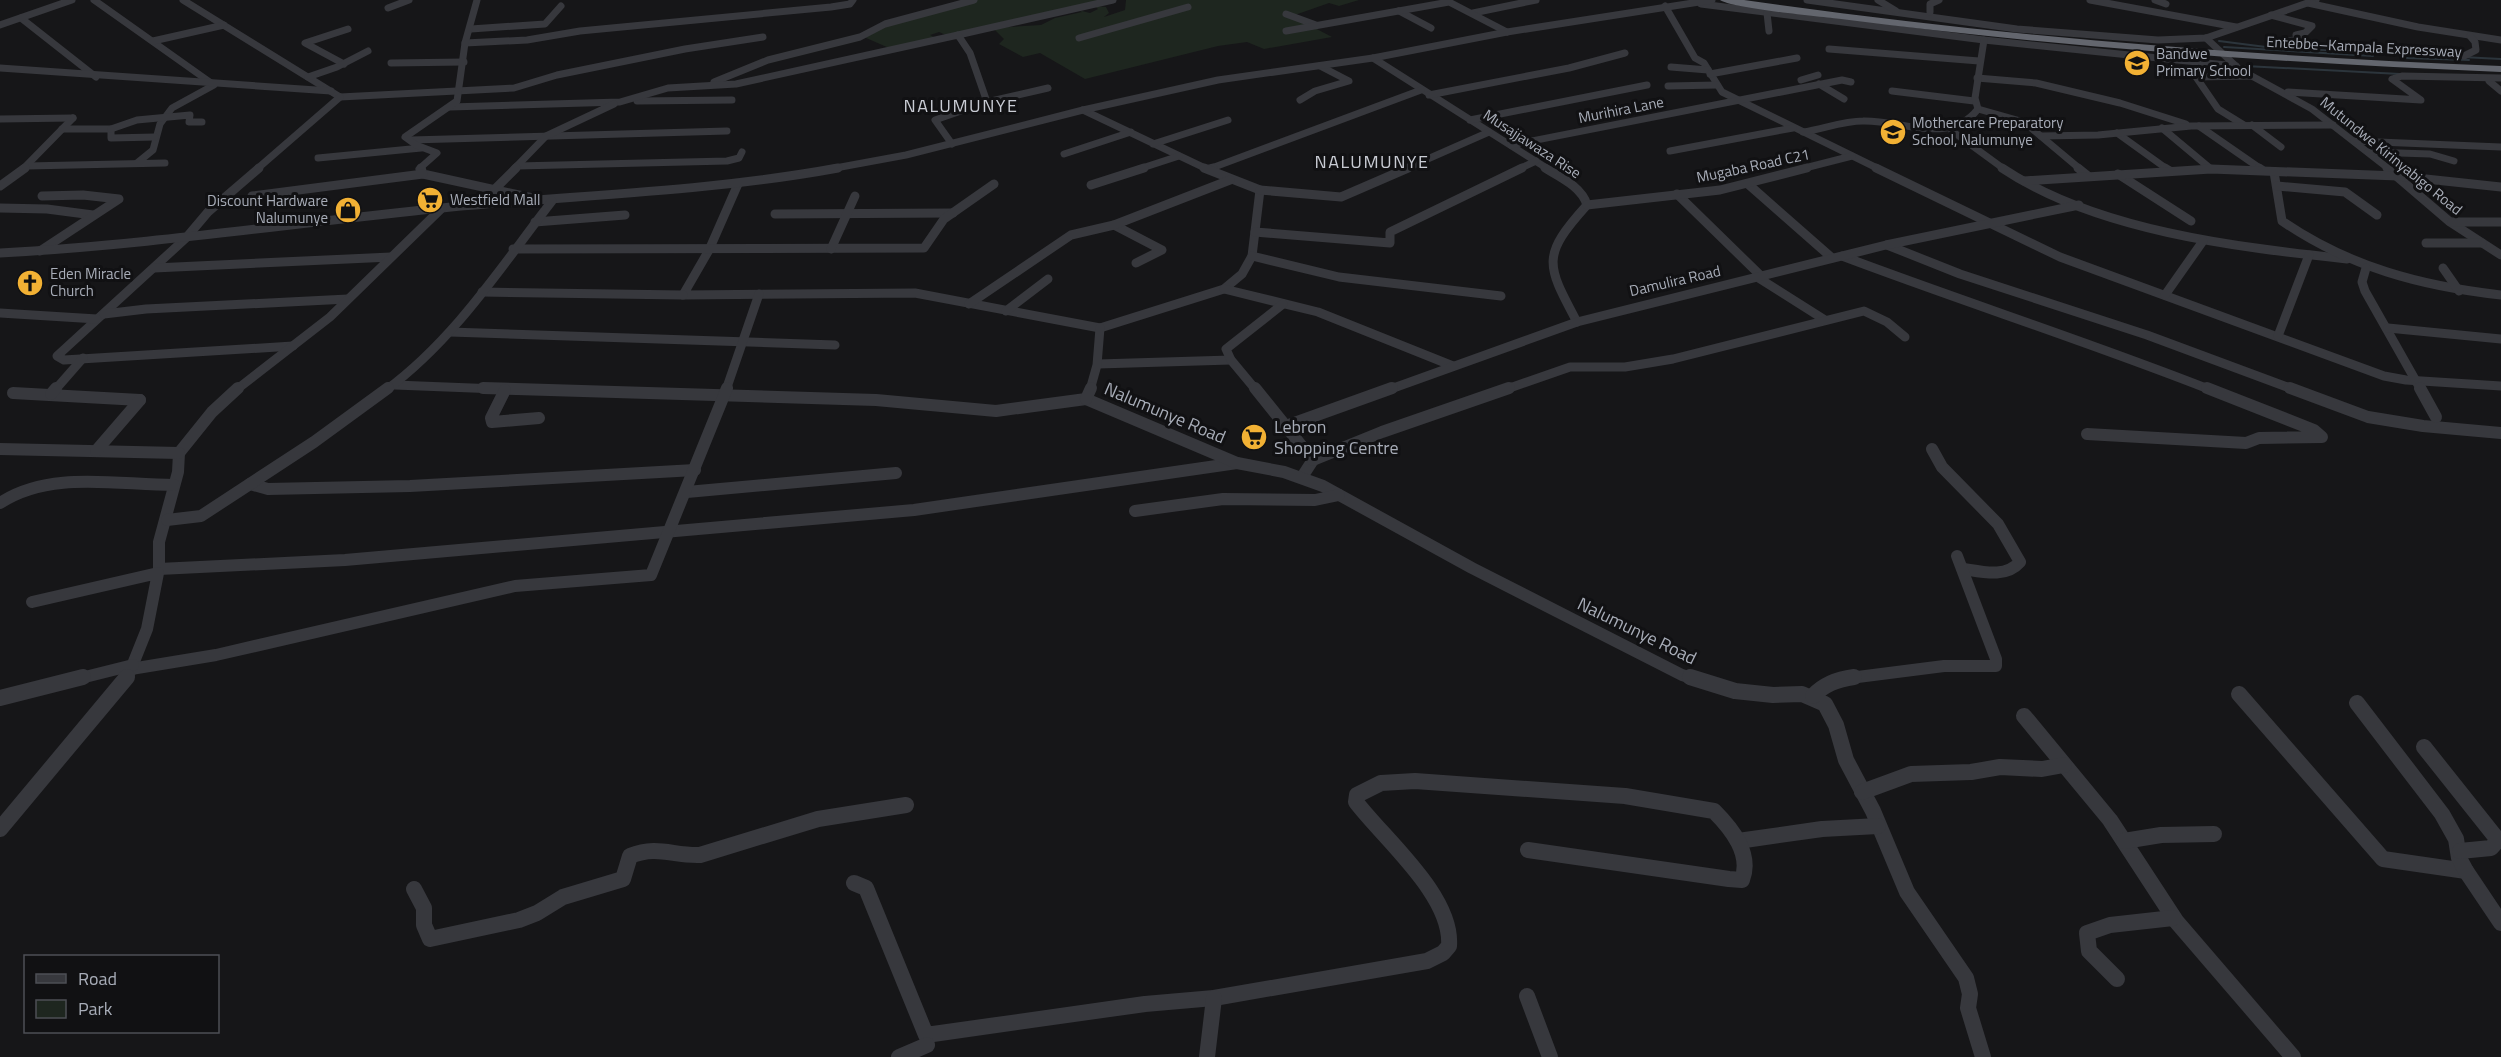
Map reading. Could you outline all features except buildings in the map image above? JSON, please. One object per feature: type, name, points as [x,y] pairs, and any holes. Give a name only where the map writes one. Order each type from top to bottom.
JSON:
[{"type":"highway","name":"Entebbe–Kampala Expressway","points":[[1725,0],[1906,25],[2074,44],[2259,57],[2501,67]]},
{"type":"street","points":[[0,25],[72,0]]},
{"type":"street","points":[[94,0],[214,85]]},
{"type":"street","points":[[183,0],[340,97],[524,86],[557,75],[602,68],[685,49],[763,37]]},
{"type":"street","points":[[387,8],[409,0]]},
{"type":"street","points":[[406,140],[407,135],[457,101],[465,43],[471,29],[477,0]]},
{"type":"street","points":[[465,43],[527,40],[647,23],[831,7],[850,4],[853,0]]},
{"type":"street","points":[[705,86],[768,60],[860,37],[885,24],[974,0]]},
{"type":"street","points":[[495,189],[546,136],[620,102],[668,88],[736,84],[1113,0]]},
{"type":"street","points":[[1473,13],[1536,0]]},
{"type":"street","points":[[1673,0],[1984,40],[2233,64]]},
{"type":"street","points":[[0,253],[186,238],[442,208],[738,184],[836,169],[952,144],[1083,110],[1218,80],[1373,58],[1507,32],[1712,0]]},
{"type":"street","points":[[1807,0],[1902,15],[2158,40],[2206,38],[2314,0]]},
{"type":"street","points":[[1835,0],[2008,20]]},
{"type":"street","points":[[1878,0],[1902,15]]},
{"type":"street","points":[[1930,12],[1930,4],[1939,0]]},
{"type":"street","points":[[2090,0],[2176,14],[2236,27]]},
{"type":"street","points":[[2155,0],[2168,2],[2176,14]]},
{"type":"street","points":[[1286,31],[1449,2],[1507,32]]},
{"type":"street","points":[[2305,3],[2469,36],[2501,40]]},
{"type":"street","points":[[471,29],[546,24],[561,6]]},
{"type":"street","points":[[1665,6],[1695,58],[1704,63],[1722,92],[2060,257],[2384,376],[2501,386]]},
{"type":"street","points":[[1079,38],[1132,21],[1188,7]]},
{"type":"street","points":[[1399,12],[1431,28]]},
{"type":"street","points":[[1767,13],[1769,31]]},
{"type":"street","points":[[1286,15],[1317,26]]},
{"type":"street","points":[[2270,15],[2312,26],[2305,33],[2296,35],[2299,39],[2289,41],[2289,44]]},
{"type":"street","points":[[21,18],[96,77]]},
{"type":"street","points":[[153,41],[224,25]]},
{"type":"street","points":[[344,64],[305,43],[348,29]]},
{"type":"street","points":[[958,35],[970,53],[987,102]]},
{"type":"street","points":[[2464,56],[2476,50],[2475,42],[2469,36]]},
{"type":"street","name":"Mutundwe Kirinyabigo Road","points":[[2206,38],[2233,64],[2285,92],[2333,125],[2398,176],[2450,222],[2501,255]]},
{"type":"street","points":[[1952,131],[1971,119],[1976,105],[1978,60],[1984,40]]},
{"type":"street","points":[[1829,49],[1898,56]]},
{"type":"street","points":[[308,77],[344,64],[368,51]]},
{"type":"street","points":[[1209,170],[1425,92],[1569,68],[1625,53]]},
{"type":"street","points":[[1870,61],[1869,58],[1873,56],[1978,60]]},
{"type":"street","name":"Musajjawaza Rise","points":[[1373,58],[1579,190],[1587,205],[1555,247],[1551,257],[1554,273],[1577,322]]},
{"type":"street","points":[[1676,69],[1709,72],[1797,58]]},
{"type":"street","points":[[391,63],[464,62]]},
{"type":"street","points":[[1300,100],[1315,91],[1349,81],[1318,66]]},
{"type":"street","points":[[0,68],[96,77],[331,91]]},
{"type":"street","points":[[1818,75],[1798,79],[1844,99]]},
{"type":"street","points":[[2252,76],[2196,77],[2218,109],[2249,125],[2281,147]]},
{"type":"street","points":[[2285,92],[2421,100],[2392,79],[2402,76],[2501,80]]},
{"type":"street","points":[[1977,78],[2036,83],[2130,105],[2195,126],[2264,171]]},
{"type":"street","points":[[2460,78],[2501,80]]},
{"type":"street","name":"Murihira Lane","points":[[1511,145],[1842,80],[1851,82]]},
{"type":"street","points":[[2489,81],[2501,91]]},
{"type":"street","points":[[137,163],[153,150],[161,118],[174,106],[214,85]]},
{"type":"street","points":[[1470,120],[1647,85]]},
{"type":"street","points":[[1668,86],[1717,85]]},
{"type":"street","points":[[952,144],[935,120],[987,102],[1048,88]]},
{"type":"street","points":[[1892,91],[1976,105],[2024,122],[2088,176]]},
{"type":"street","points":[[293,346],[64,360],[57,356],[186,238],[208,212],[340,97]]},
{"type":"street","points":[[450,107],[502,103],[732,100]]},
{"type":"street","points":[[1083,110],[1230,180],[1260,190],[1341,197],[1489,132]]},
{"type":"street","points":[[62,129],[111,129],[115,126],[190,115],[189,122],[202,122]]},
{"type":"street","points":[[0,118],[73,118],[27,166],[0,186]]},
{"type":"street","points":[[1153,144],[1228,120]]},
{"type":"street","points":[[1803,132],[1861,121],[1952,131],[2024,181],[2079,205],[2136,225],[2203,241],[2347,259]]},
{"type":"street","points":[[2041,136],[2117,133],[2195,126],[2333,125]]},
{"type":"street","points":[[1670,152],[1794,128]]},
{"type":"street","points":[[2162,128],[2211,169]]},
{"type":"street","points":[[111,129],[111,138],[155,137]]},
{"type":"street","points":[[406,140],[727,131]]},
{"type":"street","points":[[1064,154],[1131,132]]},
{"type":"street","points":[[2117,133],[2170,171]]},
{"type":"street","points":[[406,140],[437,153],[419,169],[423,174]]},
{"type":"street","points":[[2354,141],[2501,147]]},
{"type":"street","points":[[318,158],[424,147]]},
{"type":"street","points":[[517,166],[599,162],[727,161],[739,158],[742,152]]},
{"type":"street","points":[[2368,152],[2430,154],[2454,161]]},
{"type":"street","points":[[1091,185],[1179,156]]},
{"type":"street","name":"Mugaba Road C21","points":[[1587,205],[1712,192],[1852,156]]},
{"type":"street","points":[[1256,232],[1390,243],[1390,232],[1536,161]]},
{"type":"street","points":[[27,166],[165,163]]},
{"type":"street","points":[[2024,181],[2211,169],[2398,176],[2501,187]]},
{"type":"street","points":[[2274,172],[2278,214],[2283,221],[2347,259],[2366,268],[2459,291],[2501,295]]},
{"type":"street","points":[[252,196],[423,174],[547,201]]},
{"type":"street","points":[[2118,174],[2192,221]]},
{"type":"street","points":[[969,304],[1071,235],[1114,225],[1230,180]]},
{"type":"street","points":[[1749,183],[1837,257],[2120,354],[2314,430],[2322,437],[2318,439],[2259,438],[2246,443],[2087,434]]},
{"type":"street","points":[[683,295],[709,250],[738,184]]},
{"type":"street","points":[[513,249],[924,248],[932,233],[953,213],[976,194],[994,184]]},
{"type":"street","points":[[2277,186],[2345,192],[2377,215]]},
{"type":"street","points":[[482,292],[683,295],[915,293],[1100,328],[1224,289],[1242,274],[1252,256],[1260,190]]},
{"type":"street","points":[[1677,194],[1759,277],[1825,320]]},
{"type":"street","points":[[39,251],[119,198],[83,195],[42,196]]},
{"type":"street","points":[[831,249],[855,196]]},
{"type":"street","points":[[167,520],[201,516],[395,385],[450,332],[535,222],[547,201]]},
{"type":"street","name":"Damulira Road","points":[[1289,425],[1577,322],[1886,245],[2079,205]]},
{"type":"street","points":[[0,208],[47,209],[93,215]]},
{"type":"street","points":[[442,208],[323,323],[212,412],[179,453],[167,520],[159,542],[159,569],[345,560],[914,510],[1237,463]]},
{"type":"street","points":[[30,219],[47,209]]},
{"type":"street","points":[[775,214],[953,213]]},
{"type":"street","points":[[535,222],[625,215]]},
{"type":"street","points":[[2450,222],[2501,222]]},
{"type":"street","points":[[1114,225],[1162,250],[1136,263]]},
{"type":"street","points":[[2165,295],[2203,241]]},
{"type":"street","points":[[2426,243],[2483,243]]},
{"type":"street","points":[[1886,245],[1959,274],[2147,335],[2351,412],[2423,426],[2501,434]]},
{"type":"street","points":[[2278,336],[2309,255]]},
{"type":"street","points":[[1252,256],[1339,277],[1501,296]]},
{"type":"street","points":[[154,268],[391,257]]},
{"type":"street","points":[[2366,268],[2362,282],[2436,417]]},
{"type":"street","points":[[2443,268],[2459,291]]},
{"type":"street","points":[[1006,312],[1048,279]]},
{"type":"street","points":[[1224,289],[1353,325],[1453,366]]},
{"type":"street","points":[[0,698],[132,667],[216,655],[515,586],[651,575],[687,492],[744,341],[759,294]]},
{"type":"street","points":[[0,313],[101,317],[146,309],[348,299]]},
{"type":"street","points":[[1283,304],[1228,347],[1227,352],[1231,360],[1289,425],[1312,460]]},
{"type":"street","points":[[1302,477],[1312,460],[1382,432],[1570,367],[1625,367],[1673,359],[1864,311],[1887,322],[1905,336]]},
{"type":"street","points":[[395,385],[723,398],[876,400],[996,411],[1086,399],[1094,384],[1098,364],[1100,328]]},
{"type":"street","points":[[2388,328],[2501,339]]},
{"type":"street","points":[[450,332],[835,345]]},
{"type":"street","points":[[51,394],[83,358]]},
{"type":"street","points":[[1098,364],[1231,360]]},
{"type":"street","points":[[505,390],[491,418],[492,422],[539,418]]},
{"type":"street","points":[[13,393],[140,400],[96,452]]},
{"type":"street","name":"Nalumunye Road","points":[[1086,399],[1237,463],[1302,477],[1672,671],[1735,691],[1813,696]]},
{"type":"street","points":[[0,449],[179,453]]},
{"type":"street","points":[[1932,449],[1943,468],[1969,492],[2010,541],[2020,562],[2014,569],[2004,571],[1964,570]]},
{"type":"street","points":[[250,484],[268,489],[410,486],[695,470]]},
{"type":"street","points":[[687,492],[896,473]]},
{"type":"street","points":[[0,503],[15,492],[43,484],[174,485]]},
{"type":"street","points":[[1135,511],[1223,499],[1315,500],[1339,495]]},
{"type":"street","points":[[1957,556],[1996,659],[1996,666],[1944,666],[1841,679],[1820,688],[1813,696],[1829,708],[1846,760],[1873,811],[1907,892],[1966,978],[1970,994],[1968,1008],[1983,1057]]},
{"type":"street","points":[[0,829],[125,683],[147,629],[158,573],[32,602]]},
{"type":"street","points":[[2239,694],[2383,859],[2391,862],[2466,871]]},
{"type":"street","points":[[2358,703],[2442,814],[2456,839],[2460,851],[2459,858],[2466,871],[2501,923]]},
{"type":"street","points":[[2024,716],[2124,841],[2173,918],[2293,1057]]},
{"type":"street","points":[[2424,747],[2498,840],[2492,848],[2460,851]]},
{"type":"street","points":[[1862,792],[1911,774],[1971,772],[2001,767],[2042,769],[2064,765]]},
{"type":"street","points":[[854,883],[866,888],[926,1035],[1098,1010],[1214,998],[1426,961],[1449,948],[1451,938],[1435,897],[1356,802],[1357,795],[1368,787],[1381,783],[1407,781],[1510,786],[1714,811],[1722,818],[1738,841],[1744,860],[1744,876],[1742,880],[1528,850]]},
{"type":"street","points":[[414,889],[424,908],[424,925],[430,939],[519,920],[537,914],[563,897],[623,879],[630,856],[645,849],[661,847],[688,856],[700,855],[809,821],[906,805]]},
{"type":"street","points":[[1738,841],[1822,830],[1878,826]]},
{"type":"street","points":[[2124,841],[2162,835],[2214,834]]},
{"type":"street","points":[[2117,979],[2089,951],[2086,942],[2088,933],[2102,925],[2117,921],[2133,923],[2173,918]]},
{"type":"street","points":[[1527,996],[1551,1057]]},
{"type":"street","points":[[1207,1057],[1214,998]]},
{"type":"street","points":[[899,1057],[927,1045]]},
{"type":"green space","points":[[977,0],[1106,0],[946,35],[939,32],[930,35],[936,38],[889,48],[864,37],[888,25]]},
{"type":"green space","points":[[1126,0],[1359,0],[1339,6],[1329,3],[1292,16],[1332,37],[1264,49],[1247,42],[1218,46],[1085,79],[1040,53],[1023,57],[999,44],[1004,39],[993,28],[1041,25],[1055,18],[1082,12],[1078,10],[1090,13],[1098,9],[1095,6],[1106,7],[1109,13],[1104,17],[1125,10]]},
{"type":"waterway","points":[[2219,41],[2266,47],[2501,59]]},
{"type":"waterway","points":[[2224,47],[2373,56]]},
{"type":"waterway","points":[[2407,58],[2469,60]]},
{"type":"waterway","points":[[2245,66],[2400,74]]},
{"type":"place","name":"Bandwe Primary School","points":[[2137,63]]},
{"type":"place","name":"Mothercare Preparatory School, Nalumunye","points":[[1893,132]]},
{"type":"place","name":"Westfield Mall","points":[[430,200]]},
{"type":"place","name":"Discount Hardware Nalumunye","points":[[348,210]]},
{"type":"place","name":"Eden Miracle Church","points":[[30,283]]},
{"type":"place","name":"Lebron Shopping Centre","points":[[1254,437]]},
{"type":"district","name":"NALUMUNYE","points":[[961,106]]},
{"type":"district","name":"NALUMUNYE","points":[[1372,162]]}]
